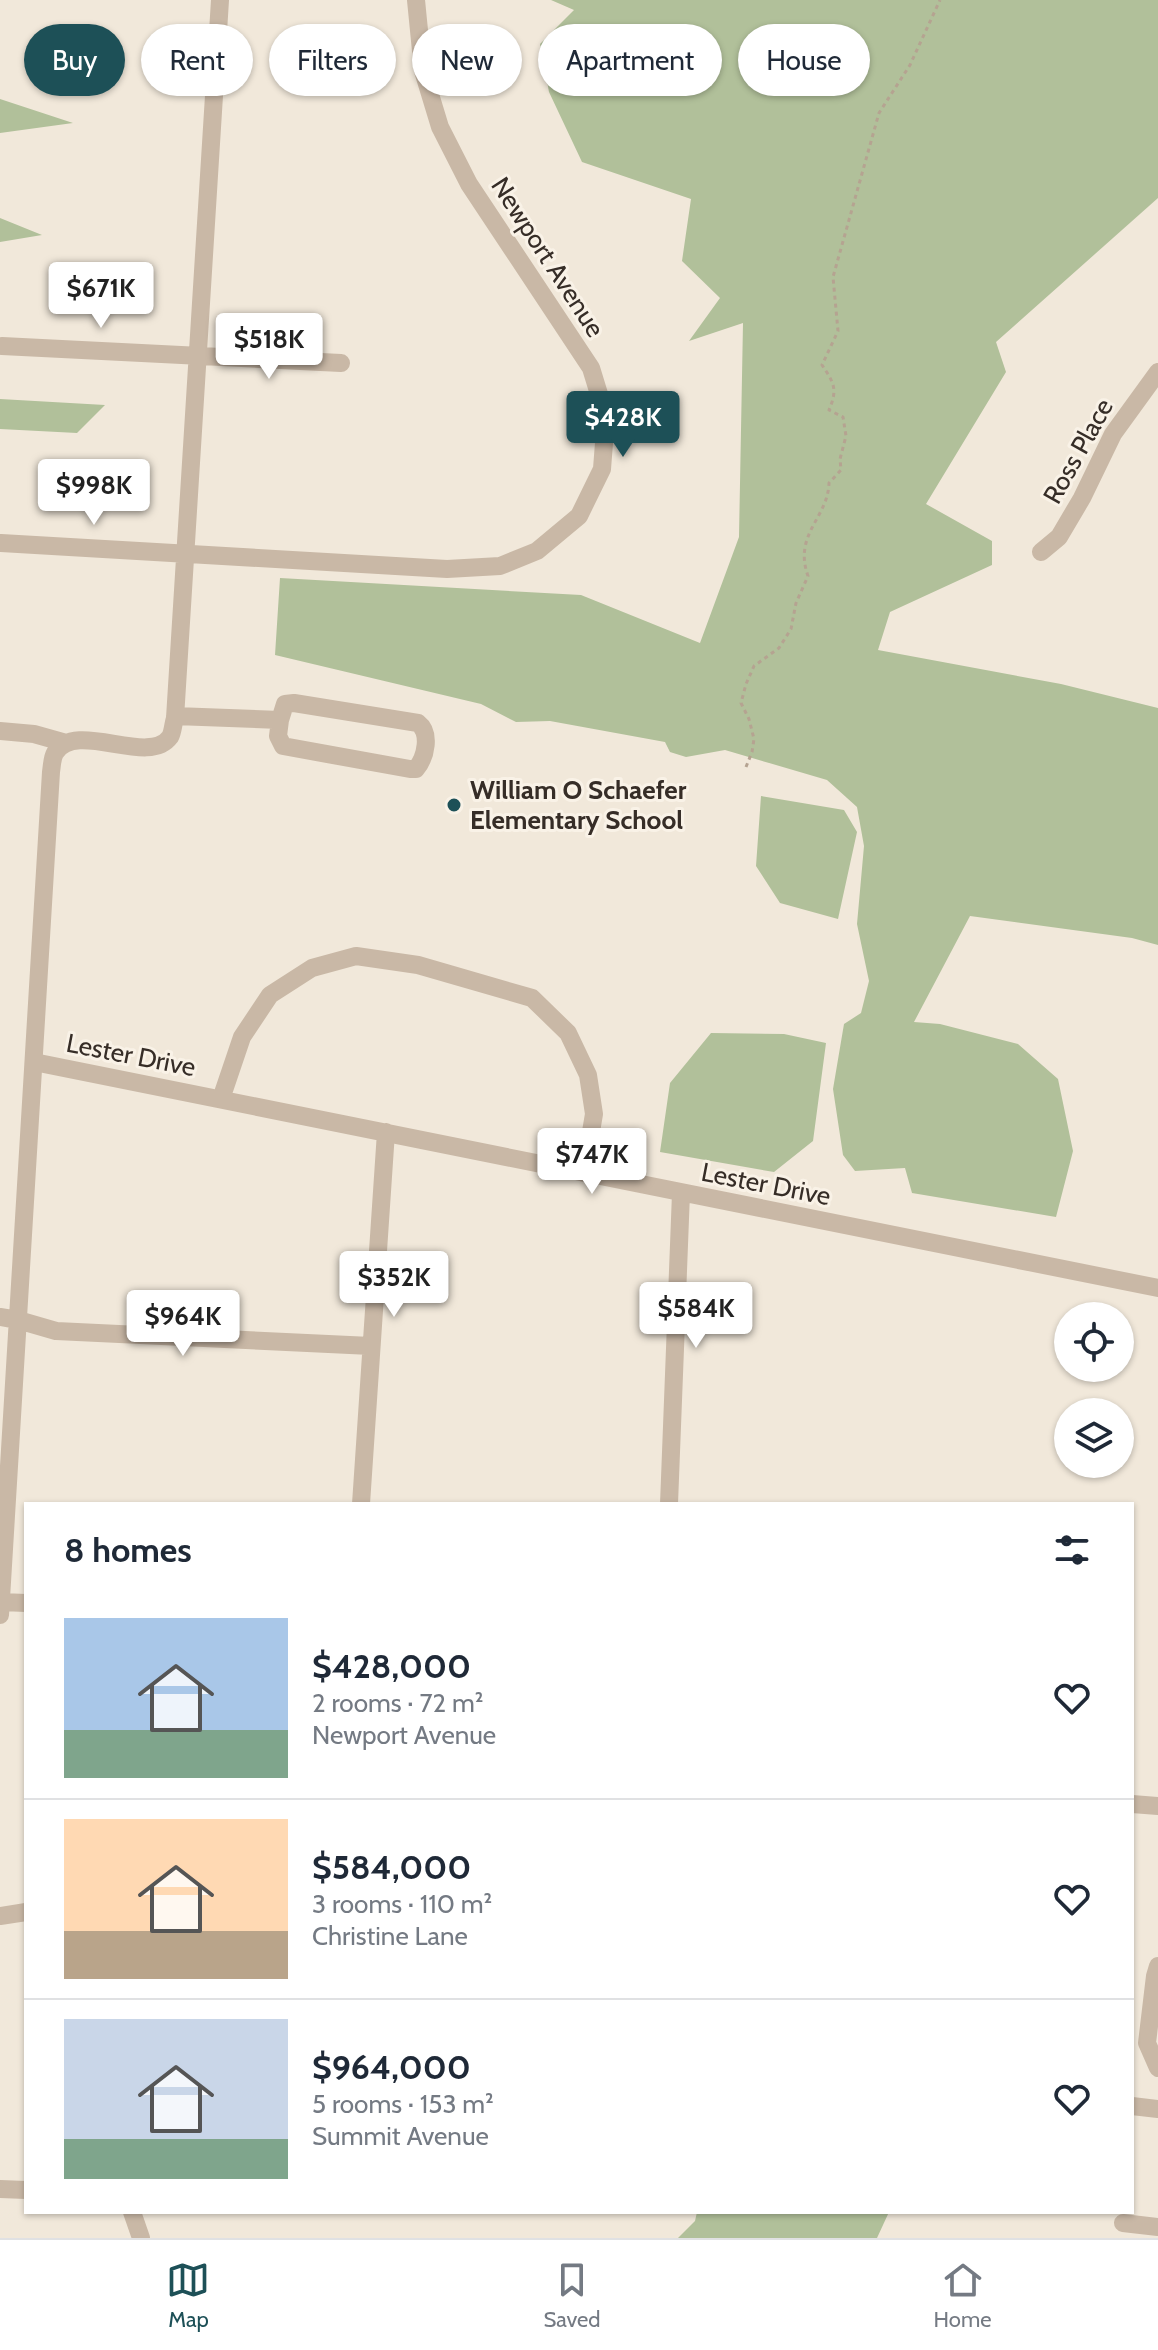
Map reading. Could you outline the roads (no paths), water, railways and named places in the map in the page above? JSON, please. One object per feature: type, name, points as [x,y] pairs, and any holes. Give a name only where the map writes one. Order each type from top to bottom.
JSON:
[{"type":"street","points":[[0,731],[34,734],[66,743],[84,741],[146,747],[162,744],[171,735],[175,716],[220,0]]},
{"type":"street","name":"Newport Avenue","points":[[1,543],[447,569],[500,566],[537,551],[579,516],[602,469],[606,417],[591,368],[469,184],[440,127],[423,71],[416,0]]},
{"type":"street","points":[[2,346],[341,363]]},
{"type":"street","name":"Ross Place","points":[[1041,552],[1059,537],[1113,434],[1158,372]]},
{"type":"street","points":[[294,703],[418,723],[427,734],[422,762],[416,769],[410,769],[283,746],[278,736],[280,720],[285,704],[294,703]]},
{"type":"street","points":[[175,716],[280,720]]},
{"type":"street","points":[[0,1615],[9,1318],[34,1062],[51,772],[55,754],[66,743]]},
{"type":"street","points":[[221,1099],[242,1037],[270,995],[312,968],[356,956],[418,965],[532,998],[568,1033],[588,1075],[594,1114],[584,1173]]},
{"type":"street","name":"Lester Drive","points":[[34,1062],[1158,1288]]},
{"type":"street","points":[[361,1502],[386,1132]]},
{"type":"street","points":[[669,1502],[681,1193]]},
{"type":"street","points":[[9,1318],[56,1331],[371,1346]]},
{"type":"street","points":[[1,1602],[24,1603]]},
{"type":"street","points":[[1134,1804],[1158,1806]]},
{"type":"street","points":[[0,1916],[24,1912]]},
{"type":"street","points":[[1158,1966],[1147,2043],[1158,2068]]},
{"type":"street","points":[[1134,2106],[1158,2109]]},
{"type":"street","points":[[0,2189],[24,2190]]},
{"type":"street","points":[[133,2214],[141,2238]]},
{"type":"street","points":[[1123,2223],[1158,2227]]},
{"type":"place","name":"William O Schaefer Elementary School","points":[[454,805]]}]
